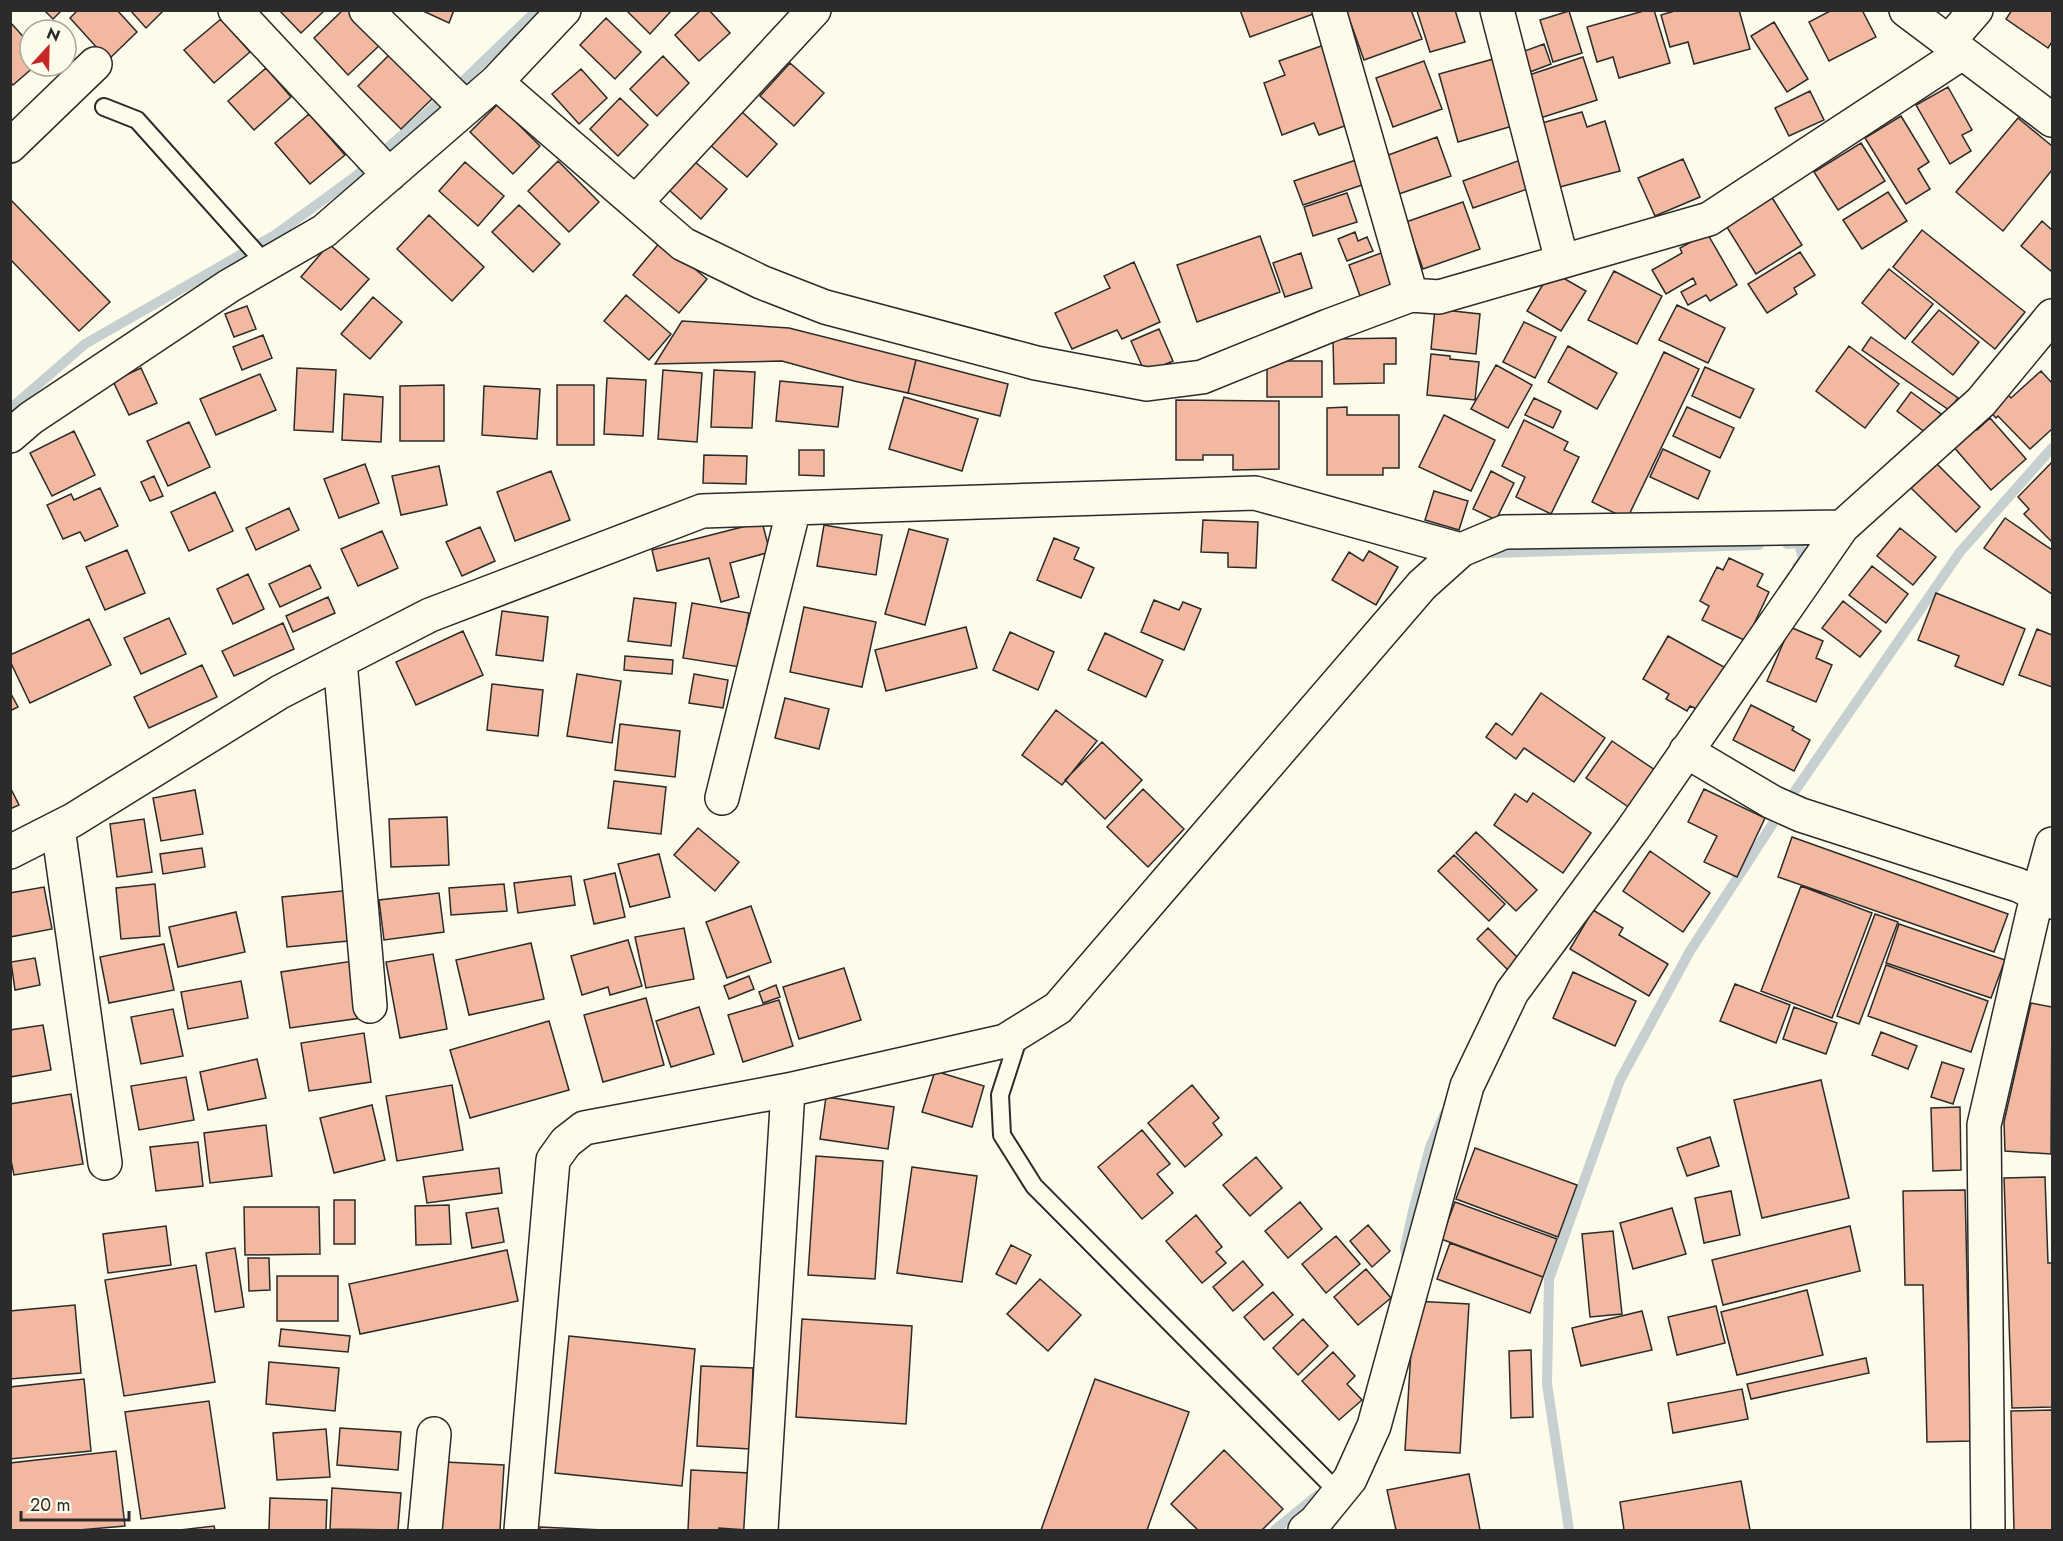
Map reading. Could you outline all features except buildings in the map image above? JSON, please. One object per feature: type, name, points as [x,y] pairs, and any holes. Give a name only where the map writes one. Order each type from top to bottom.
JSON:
[{"type":"street","points":[[236,10],[379,164]]},
{"type":"street","points":[[366,10],[465,108]]},
{"type":"street","points":[[10,436],[31,418],[229,286],[256,253],[324,231],[379,164],[465,108],[496,82],[564,10]]},
{"type":"street","points":[[636,202],[814,10]]},
{"type":"street","points":[[1329,10],[1411,295]]},
{"type":"street","points":[[1497,10],[1562,261]]},
{"type":"street","points":[[1905,10],[2052,120]]},
{"type":"street","points":[[496,82],[683,244],[760,282],[825,307],[1036,363],[1147,384],[1202,377],[1411,295],[1438,297],[1709,219],[1955,47],[1976,10]]},
{"type":"street","points":[[10,146],[95,64]]},
{"type":"street","points":[[1305,1530],[1315,1522],[1350,1479],[1374,1426],[1467,1086],[1512,992],[1633,829],[1842,527],[1981,402],[2052,316]]},
{"type":"street","points":[[10,852],[58,828],[280,692],[430,615],[702,511],[1255,493],[1461,550]]},
{"type":"street","points":[[722,798],[794,508]]},
{"type":"street","points":[[521,1530],[553,1160],[566,1142],[584,1128],[788,1090],[1005,1041],[1058,1008],[1422,585],[1461,550],[1504,532],[1842,527]]},
{"type":"street","points":[[340,661],[370,1006]]},
{"type":"street","points":[[1686,751],[1785,807],[2018,885],[2039,904]]},
{"type":"street","points":[[58,828],[105,1163]]},
{"type":"street","points":[[1988,1530],[1984,1125],[2052,844]]},
{"type":"street","points":[[761,1530],[788,1090]]},
{"type":"street","points":[[425,1530],[434,1434]]},
{"type":"lane","points":[[104,107],[137,120],[256,253]]},
{"type":"lane","points":[[1020,1032],[1000,1095],[1002,1135],[1034,1186],[1339,1493]]},
{"type":"waterway","points":[[463,81],[537,10]]},
{"type":"waterway","points":[[10,409],[85,344],[275,235],[356,176],[436,105]]},
{"type":"waterway","points":[[1569,1530],[1547,1384],[1549,1279],[1620,1080],[1690,951],[1779,814],[1960,552],[2052,448]]},
{"type":"waterway","points":[[1787,544],[1799,543],[1803,559],[1797,567]]},
{"type":"waterway","points":[[1493,553],[1759,545]]},
{"type":"waterway","points":[[1407,1261],[1405,1247],[1413,1211],[1430,1147],[1444,1115]]},
{"type":"waterway","points":[[1275,1530],[1318,1495]]}]
